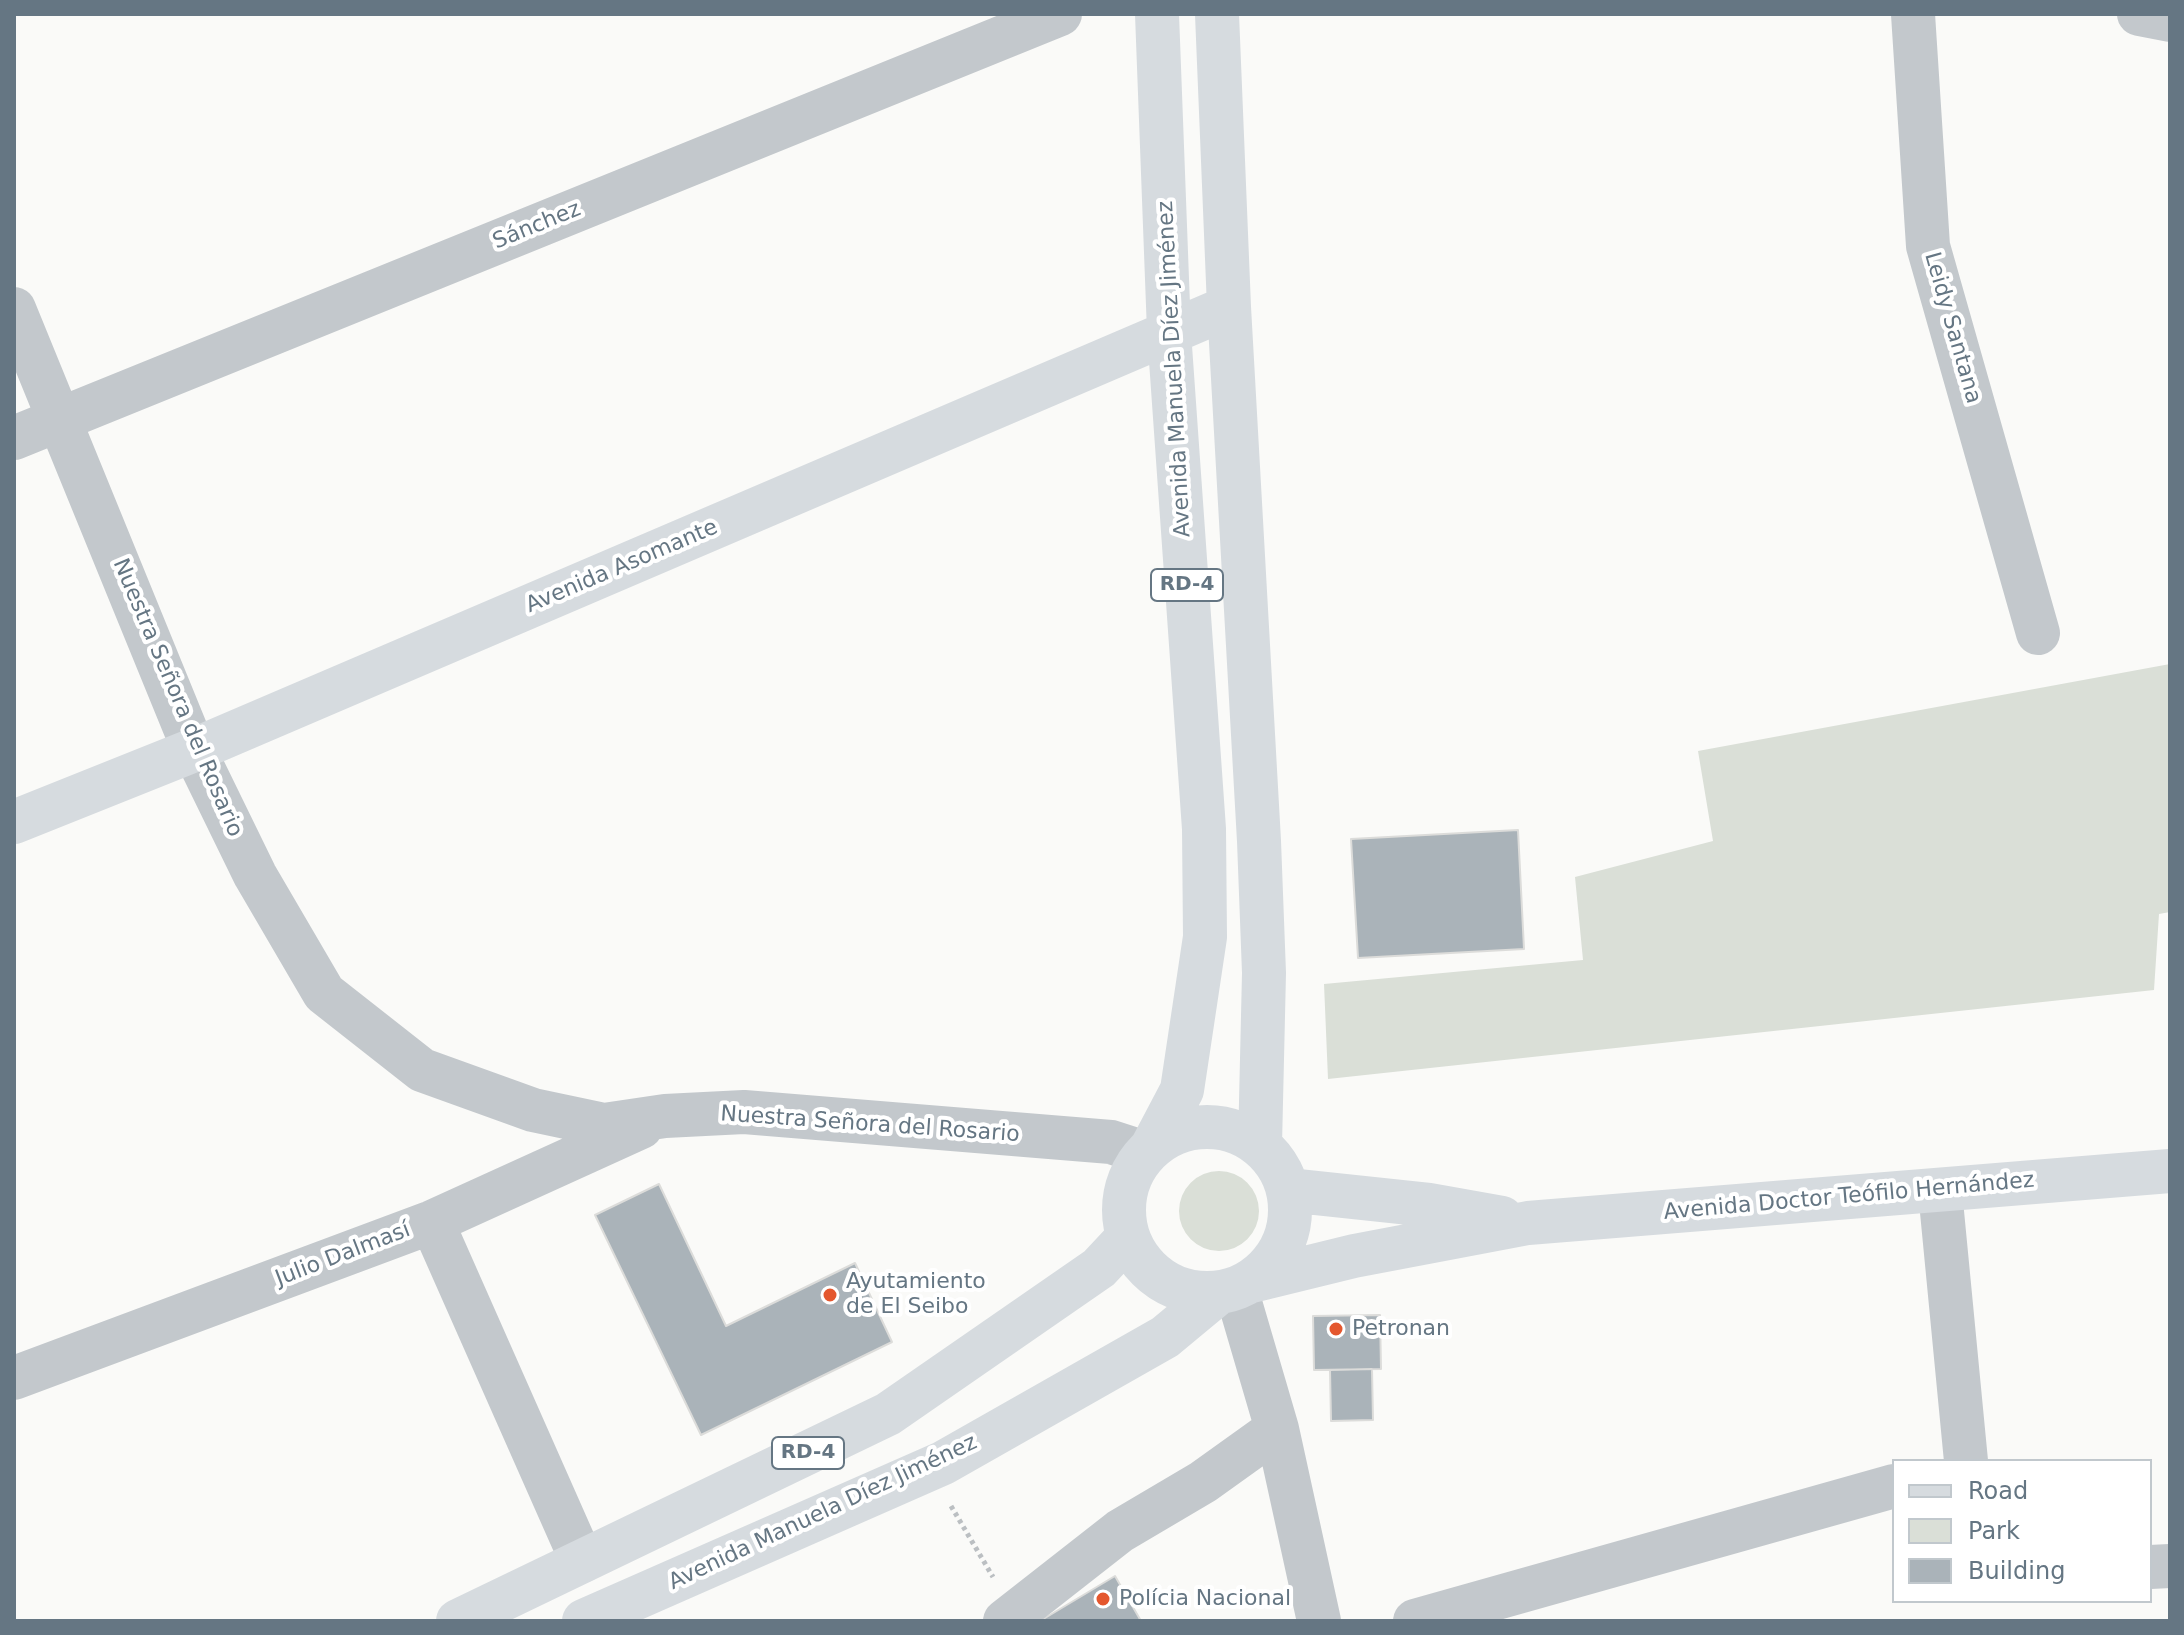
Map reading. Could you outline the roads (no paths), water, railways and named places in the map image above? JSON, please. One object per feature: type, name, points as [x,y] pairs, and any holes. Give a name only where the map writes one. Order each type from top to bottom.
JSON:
[{"type":"main road","name":"Avenida Manuela Díez Jiménez","points":[[1149,1150],[1182,1090],[1205,937],[1204,829],[1169,332],[1157,14]]},
{"type":"main road","name":"RD-4","points":[[1217,14],[1229,307],[1260,856],[1264,973],[1260,1145]]},
{"type":"main road","name":"Avenida Asomante","points":[[14,822],[194,750],[1229,307]]},
{"type":"main road","points":[[1149,1150],[1175,1133],[1200,1126],[1225,1128],[1260,1145],[1280,1169],[1288,1190],[1290,1224],[1277,1256],[1236,1288]]},
{"type":"main road","name":"RD-4","points":[[1149,1150],[1133,1172],[1125,1193],[1128,1237],[1142,1263],[1164,1282],[1190,1292],[1236,1288]]},
{"type":"main road","name":"Avenida Doctor Teófilo Hernández","points":[[1236,1288],[1354,1256],[1528,1223],[2170,1171]]},
{"type":"main road","name":"Avenida Doctor Teófilo Hernández","points":[[1288,1190],[1429,1205],[1528,1223]]},
{"type":"main road","name":"RD-4","points":[[458,1621],[888,1414],[1099,1268],[1128,1237]]},
{"type":"main road","name":"Avenida Manuela Díez Jiménez","points":[[584,1621],[929,1470],[1165,1337],[1236,1288]]},
{"type":"street","name":"Sánchez","points":[[14,438],[1060,14]]},
{"type":"street","name":"Leidy Santana","points":[[1913,14],[1928,246],[2038,633]]},
{"type":"street","points":[[2139,14],[2170,20]]},
{"type":"street","name":"Nuestra Señora del Rosario","points":[[14,309],[194,750],[255,875],[324,993],[422,1070],[533,1110],[604,1125],[665,1116],[744,1112],[1111,1142],[1149,1150]]},
{"type":"street","name":"Julio Dalmasí","points":[[14,1378],[432,1222],[665,1116]]},
{"type":"street","points":[[1940,1191],[1966,1459]]},
{"type":"street","points":[[432,1222],[582,1561]]},
{"type":"street","points":[[1236,1288],[1277,1429],[1319,1621]]},
{"type":"street","points":[[1011,1618],[1120,1531],[1203,1482],[1277,1429]]},
{"type":"street","points":[[1415,1621],[1892,1487]]},
{"type":"place","name":"Ayutamiento de El Seibo","points":[[830,1295]]},
{"type":"place","name":"Petronan","points":[[1336,1329]]},
{"type":"place","name":"Polícia Nacional","points":[[1103,1599]]}]
